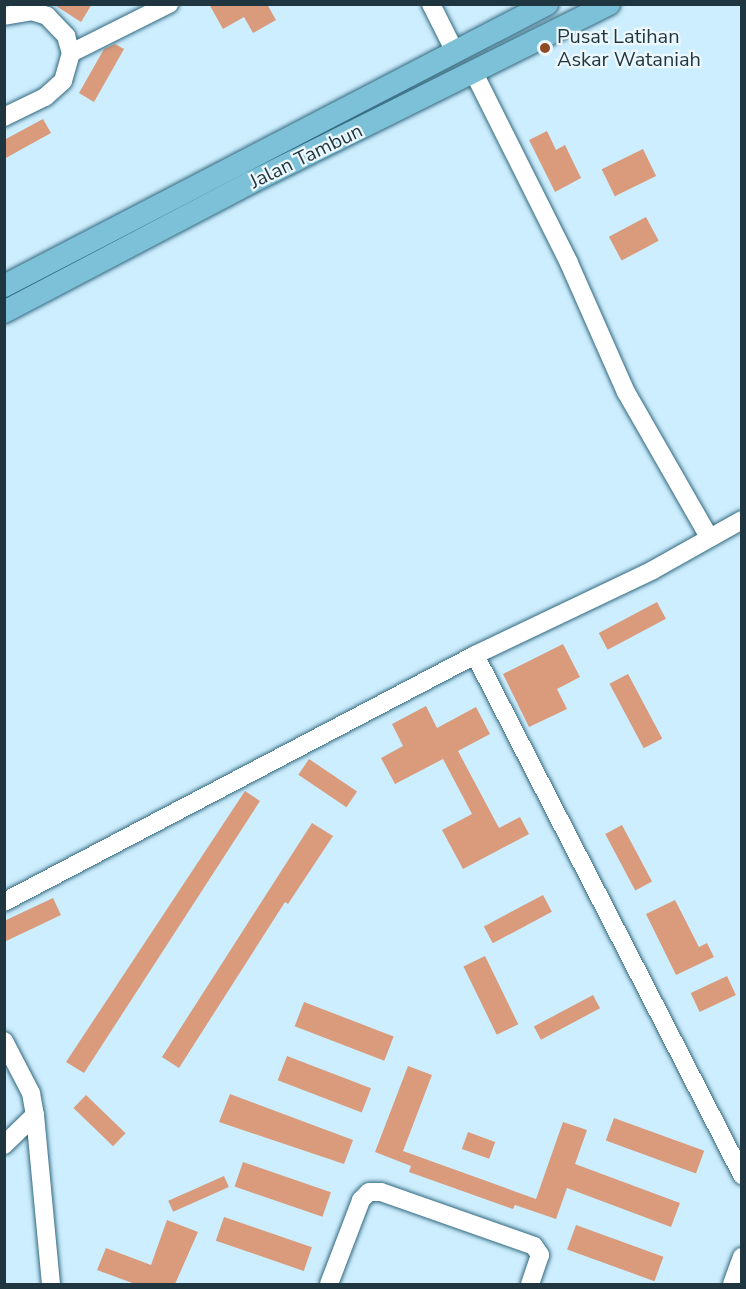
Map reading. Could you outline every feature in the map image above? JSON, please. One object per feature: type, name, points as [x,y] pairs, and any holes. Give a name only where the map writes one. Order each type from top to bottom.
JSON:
[{"type":"main road","points":[[541,39],[586,4]]},
{"type":"main road","name":"Jalan Tambun","points":[[4,312],[250,183],[609,4]]},
{"type":"main road","name":"Jalan Tambun","points":[[4,286],[543,6]]},
{"type":"lane","points":[[71,53],[169,4]]},
{"type":"lane","points":[[431,4],[455,52]]},
{"type":"lane","points":[[4,16],[31,11],[47,16],[66,36],[71,53],[63,81],[45,97],[4,117]]},
{"type":"lane","points":[[474,73],[569,263],[626,392],[709,537]]},
{"type":"lane","points":[[4,902],[475,655],[652,570],[741,520]]},
{"type":"lane","points":[[475,655],[741,1175]]},
{"type":"lane","points":[[4,1041],[31,1093],[51,1284]]},
{"type":"lane","points":[[4,1145],[35,1116]]},
{"type":"lane","points":[[329,1284],[361,1200],[369,1192],[381,1192],[534,1246],[540,1255],[530,1284]]},
{"type":"lane","points":[[732,1284],[741,1257]]},
{"type":"building","points":[[53,4],[92,4],[81,22]]},
{"type":"building","points":[[209,4],[267,4],[276,20],[253,33],[244,17],[223,29]]},
{"type":"building","points":[[115,44],[124,49],[94,102],[79,93],[104,49]]},
{"type":"building","points":[[43,119],[51,133],[4,159],[4,140]]},
{"type":"building","points":[[547,131],[556,150],[565,145],[581,178],[555,192],[529,140]]},
{"type":"building","points":[[643,149],[656,176],[615,196],[602,169]]},
{"type":"building","points":[[646,217],[659,241],[622,261],[609,237]]},
{"type":"building","points":[[657,602],[666,619],[608,650],[599,633]]},
{"type":"building","points":[[563,644],[580,677],[557,689],[567,709],[529,727],[503,674]]},
{"type":"building","points":[[628,674],[662,738],[644,748],[609,684]]},
{"type":"building","points":[[426,706],[437,728],[476,707],[490,734],[458,751],[499,828],[520,817],[529,834],[463,869],[442,830],[472,814],[443,759],[395,784],[381,758],[403,746],[392,724]]},
{"type":"building","points":[[309,759],[357,791],[346,807],[298,775]]},
{"type":"building","points":[[245,791],[260,801],[84,1073],[66,1062]]},
{"type":"building","points":[[312,823],[333,836],[288,904],[285,902],[179,1068],[162,1057]]},
{"type":"building","points":[[622,825],[652,882],[635,890],[605,834]]},
{"type":"building","points":[[543,895],[552,912],[493,943],[484,926]]},
{"type":"building","points":[[53,898],[61,915],[4,942],[4,921]]},
{"type":"building","points":[[675,900],[699,947],[707,943],[714,957],[676,975],[646,914]]},
{"type":"building","points":[[485,956],[518,1024],[497,1035],[463,967]]},
{"type":"building","points":[[727,976],[736,995],[700,1012],[691,993]]},
{"type":"building","points":[[593,995],[600,1008],[541,1040],[534,1026]]},
{"type":"building","points":[[304,1002],[394,1036],[384,1061],[295,1026]]},
{"type":"building","points":[[287,1056],[371,1088],[362,1113],[278,1080]]},
{"type":"building","points":[[408,1066],[432,1075],[403,1151],[536,1199],[563,1122],[587,1130],[575,1164],[680,1203],[671,1227],[567,1188],[556,1219],[515,1205],[513,1209],[409,1172],[411,1166],[375,1152]]},
{"type":"building","points":[[230,1094],[353,1140],[344,1164],[219,1122]]},
{"type":"building","points":[[86,1095],[126,1133],[113,1146],[73,1108]]},
{"type":"building","points":[[614,1118],[704,1151],[696,1173],[606,1141]]},
{"type":"building","points":[[468,1132],[495,1142],[489,1159],[462,1149]]},
{"type":"building","points":[[243,1162],[331,1192],[322,1217],[235,1187]]},
{"type":"building","points":[[224,1176],[229,1187],[173,1212],[168,1201]]},
{"type":"building","points":[[224,1217],[312,1247],[304,1271],[216,1241]]},
{"type":"building","points":[[167,1220],[198,1232],[175,1284],[135,1284],[97,1270],[106,1248],[151,1265]]},
{"type":"building","points":[[576,1225],[663,1257],[654,1281],[567,1249]]},
{"type":"place","name":"Pusat Latihan Askar Wataniah","points":[[545,48]]}]
